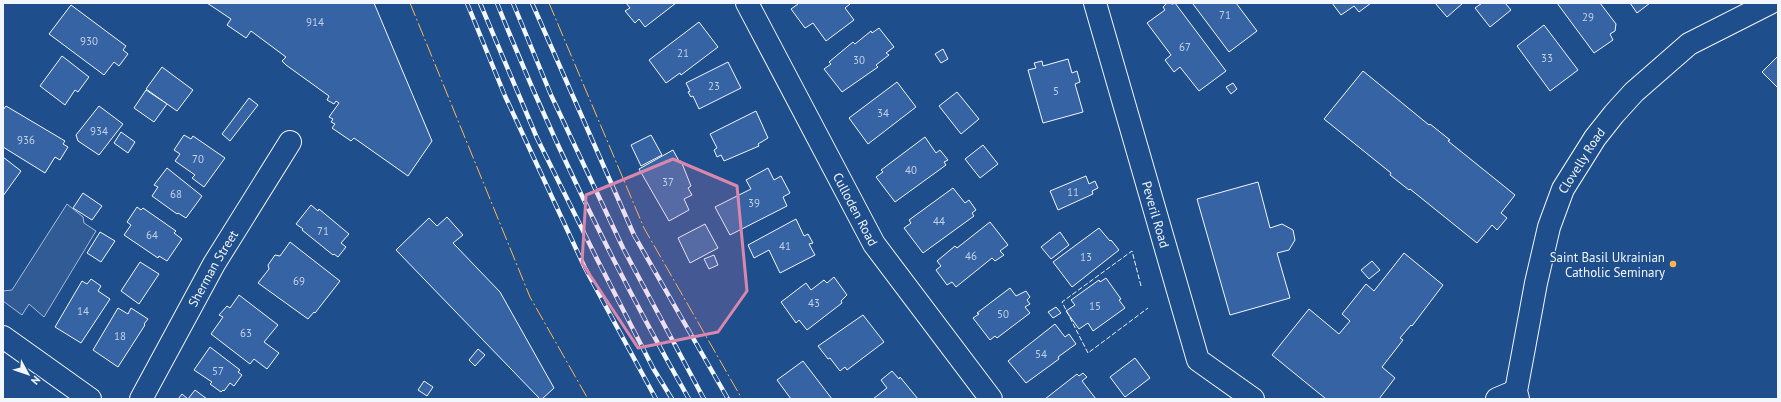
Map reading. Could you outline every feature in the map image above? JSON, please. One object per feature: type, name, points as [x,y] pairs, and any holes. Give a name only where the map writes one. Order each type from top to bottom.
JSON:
[{"type":"street","name":"Culloden Road","points":[[747,3],[874,244],[991,399]]},
{"type":"street","name":"Peveril Road","points":[[1095,3],[1198,360],[1253,399]]},
{"type":"street","name":"Clovelly Road","points":[[1510,396],[1548,226],[1563,189],[1595,138],[1634,92],[1689,44],[1770,3]]},
{"type":"street","name":"Sherman Street","points":[[141,399],[214,264],[290,142]]},
{"type":"street","points":[[3,337],[90,399]]},
{"type":"highlighted area","points":[[673,159],[737,186],[747,291],[718,332],[638,348],[582,263],[586,195]]},
{"type":"shaded area","points":[[67,204],[83,217],[84,223],[96,231],[44,317],[29,304],[22,315],[3,301],[3,291],[12,290]]},
{"type":"building","points":[[207,3],[374,3],[432,141],[408,176],[354,138],[351,141],[332,128],[335,124],[331,122],[333,119],[329,117],[339,103],[336,101],[334,104],[327,100],[329,96],[286,65],[282,61],[286,57],[251,31],[246,38],[227,25],[231,19]]},
{"type":"building","points":[[626,3],[676,3],[645,27],[639,19],[635,23],[625,11],[630,8]]},
{"type":"building","points":[[797,3],[849,3],[850,4],[845,8],[854,20],[826,41],[813,23],[805,28],[791,9],[798,4]]},
{"type":"building","points":[[1167,3],[1175,3],[1226,71],[1199,91],[1180,67],[1174,72],[1165,60],[1171,55],[1147,23],[1165,10],[1163,7]]},
{"type":"building","points":[[1236,3],[1257,31],[1229,52],[1193,4]]},
{"type":"building","points":[[1332,3],[1371,3],[1359,12],[1354,6],[1341,15]]},
{"type":"building","points":[[1435,3],[1463,3],[1447,17]]},
{"type":"building","points":[[1482,3],[1505,3],[1511,10],[1490,27],[1475,8]]},
{"type":"building","points":[[1557,3],[1600,3],[1616,24],[1615,31],[1610,34],[1613,40],[1594,53]]},
{"type":"building","points":[[1630,3],[1650,3],[1637,13]]},
{"type":"building","points":[[71,5],[126,46],[123,50],[128,54],[119,66],[114,62],[104,75],[49,34]]},
{"type":"building","points":[[699,22],[718,47],[681,75],[680,73],[666,83],[649,60]]},
{"type":"building","points":[[1544,25],[1578,70],[1550,91],[1517,46]]},
{"type":"building","points":[[879,28],[894,47],[886,53],[889,55],[876,65],[878,67],[842,92],[824,69],[831,64],[829,62],[853,42],[855,44],[871,31],[872,33]]},
{"type":"building","points":[[943,49],[948,59],[941,63],[935,54]]},
{"type":"building","points":[[62,56],[89,77],[78,92],[75,90],[65,105],[40,86]]},
{"type":"building","points":[[1778,56],[1778,88],[1762,72]]},
{"type":"building","points":[[1068,59],[1072,73],[1077,71],[1080,82],[1075,84],[1083,112],[1043,123],[1028,70],[1036,68],[1034,63],[1042,61],[1043,66]]},
{"type":"building","points":[[728,62],[741,88],[699,109],[693,96],[691,97],[688,92],[690,91],[686,83]]},
{"type":"building","points":[[162,67],[193,90],[177,111],[146,89]]},
{"type":"building","points":[[1363,71],[1429,125],[1430,124],[1450,140],[1448,141],[1515,195],[1501,213],[1507,218],[1497,230],[1492,225],[1477,243],[1410,189],[1409,190],[1390,175],[1391,173],[1324,119]]},
{"type":"building","points":[[897,82],[916,107],[868,144],[849,118]]},
{"type":"building","points":[[1233,83],[1237,89],[1231,94],[1226,87]]},
{"type":"building","points":[[146,90],[167,104],[154,122],[134,108]]},
{"type":"building","points":[[957,92],[979,119],[961,134],[939,106]]},
{"type":"building","points":[[249,98],[258,105],[230,141],[222,134]]},
{"type":"building","points":[[6,106],[65,141],[63,144],[68,147],[60,160],[55,157],[45,173],[3,147],[3,110]]},
{"type":"building","points":[[99,106],[123,124],[99,155],[78,141],[76,135]]},
{"type":"building","points":[[756,111],[768,138],[758,144],[759,146],[724,161],[721,155],[717,157],[714,150],[717,148],[710,134]]},
{"type":"building","points":[[121,132],[135,142],[128,153],[114,143]]},
{"type":"building","points":[[184,135],[191,139],[193,136],[225,158],[204,187],[192,178],[195,175],[175,161],[180,154],[174,150]]},
{"type":"building","points":[[651,135],[662,155],[641,166],[631,145]]},
{"type":"building","points":[[925,137],[936,153],[940,150],[948,160],[944,162],[946,165],[895,202],[876,177],[883,172],[881,170]]},
{"type":"building","points":[[983,145],[998,164],[980,178],[965,159]]},
{"type":"building","points":[[673,150],[679,161],[681,161],[691,186],[688,188],[692,195],[684,199],[689,210],[669,221],[639,169]]},
{"type":"building","points":[[3,157],[21,171],[3,196]]},
{"type":"building","points":[[167,168],[202,196],[186,218],[178,213],[177,214],[152,196],[158,187],[154,185]]},
{"type":"building","points":[[768,168],[774,180],[781,176],[790,193],[783,197],[787,206],[730,235],[715,207],[751,189],[746,180]]},
{"type":"building","points":[[1086,176],[1089,184],[1095,181],[1098,188],[1092,191],[1093,194],[1058,210],[1050,191]]},
{"type":"building","points":[[1258,182],[1270,228],[1282,224],[1293,230],[1295,240],[1289,250],[1277,253],[1290,298],[1230,315],[1197,199]]},
{"type":"building","points":[[953,188],[965,203],[969,200],[976,210],[972,213],[974,216],[923,253],[904,228],[911,223],[909,220]]},
{"type":"building","points":[[83,193],[102,206],[92,220],[73,208]]},
{"type":"building","points":[[311,205],[318,211],[319,209],[349,234],[341,243],[346,247],[338,257],[334,254],[333,255],[296,224]]},
{"type":"building","points":[[137,207],[141,210],[143,208],[176,231],[174,233],[182,239],[167,261],[159,256],[158,258],[124,235],[131,225],[127,222]]},
{"type":"building","points":[[447,217],[463,235],[453,243],[500,292],[554,388],[542,399],[540,399],[396,250],[429,218],[437,226]]},
{"type":"building","points":[[796,219],[804,236],[808,234],[813,243],[809,244],[815,255],[780,273],[769,250],[754,258],[748,245]]},
{"type":"building","points":[[990,222],[1008,245],[1000,251],[1004,255],[995,261],[992,258],[956,287],[952,282],[947,285],[936,270],[941,266],[937,261],[955,246],[957,248]]},
{"type":"building","points":[[705,224],[718,248],[690,263],[678,238]]},
{"type":"building","points":[[1099,228],[1119,250],[1072,287],[1053,262]]},
{"type":"building","points":[[100,232],[115,241],[101,262],[87,253]]},
{"type":"building","points":[[1060,232],[1069,245],[1051,259],[1041,247]]},
{"type":"building","points":[[290,242],[340,281],[315,313],[314,312],[308,319],[258,283],[269,269],[268,265],[275,255],[280,256]]},
{"type":"building","points":[[1404,253],[1443,285],[1412,326],[1411,325],[1400,338],[1403,340],[1382,367],[1395,378],[1379,399],[1326,399],[1272,355],[1309,309],[1339,334],[1350,321],[1342,314],[1366,284],[1374,291]]},
{"type":"building","points":[[714,255],[718,265],[709,269],[704,259]]},
{"type":"building","points":[[1372,261],[1380,270],[1369,279],[1361,270]]},
{"type":"building","points":[[140,262],[159,274],[139,304],[121,291]]},
{"type":"building","points":[[834,277],[847,295],[841,301],[842,303],[807,330],[799,320],[796,323],[781,302],[806,283],[811,290],[824,280],[827,283]]},
{"type":"building","points":[[1106,278],[1121,299],[1119,300],[1125,308],[1093,331],[1088,323],[1079,329],[1066,311],[1075,305],[1071,300],[1099,280],[1100,282]]},
{"type":"building","points":[[91,279],[101,286],[98,291],[110,299],[81,343],[55,327],[82,281],[87,284]]},
{"type":"building","points":[[1010,288],[1016,296],[1026,291],[1030,297],[1027,300],[1030,304],[1025,307],[1030,313],[997,338],[995,336],[990,340],[973,318],[979,314],[977,313]]},
{"type":"building","points":[[239,295],[278,325],[264,342],[279,353],[267,369],[254,359],[250,364],[211,334],[223,317],[219,315],[227,306],[230,308]]},
{"type":"building","points":[[1056,307],[1061,313],[1053,318],[1048,312]]},
{"type":"building","points":[[118,308],[128,314],[131,308],[148,319],[118,367],[93,350]]},
{"type":"building","points":[[863,315],[884,342],[847,370],[845,367],[840,371],[818,346]]},
{"type":"building","points":[[1055,324],[1065,337],[1069,334],[1076,344],[1058,357],[1059,359],[1026,383],[1008,361]]},
{"type":"building","points":[[210,347],[240,370],[238,372],[242,375],[234,386],[230,383],[224,391],[223,390],[221,392],[210,384],[212,382],[194,370]]},
{"type":"building","points":[[478,349],[485,355],[475,366],[469,360]]},
{"type":"building","points":[[1135,358],[1150,378],[1125,397],[1110,377]]},
{"type":"building","points":[[803,361],[832,399],[791,399],[777,380]]},
{"type":"building","points":[[892,371],[899,379],[900,377],[918,399],[873,399],[887,388],[881,380]]},
{"type":"building","points":[[1083,373],[1087,377],[1082,381],[1096,399],[1045,399],[1077,374],[1079,376]]},
{"type":"building","points":[[424,381],[433,387],[427,396],[418,390]]},
{"type":"building","points":[[195,390],[207,399],[188,399]]},
{"type":"building","points":[[182,394],[188,399],[178,399]]},
{"type":"railway","points":[[467,3],[505,96],[585,268],[656,399]]},
{"type":"railway","points":[[480,3],[537,138],[653,368],[672,399]]},
{"type":"railway","points":[[497,3],[562,154],[586,204],[610,253],[689,399]]},
{"type":"railway","points":[[513,3],[551,95],[623,248],[704,399]]},
{"type":"railway","points":[[532,3],[634,235],[728,399]]},
{"type":"fence","points":[[1141,286],[1132,251],[1062,302],[1088,353],[1148,308]]},
{"type":"power","points":[[410,3],[530,297],[588,399]]},
{"type":"power","points":[[549,3],[644,228],[742,399]]},
{"type":"place","name":"Saint Basil Ukrainian Catholic Seminary","points":[[1673,264]]}]
